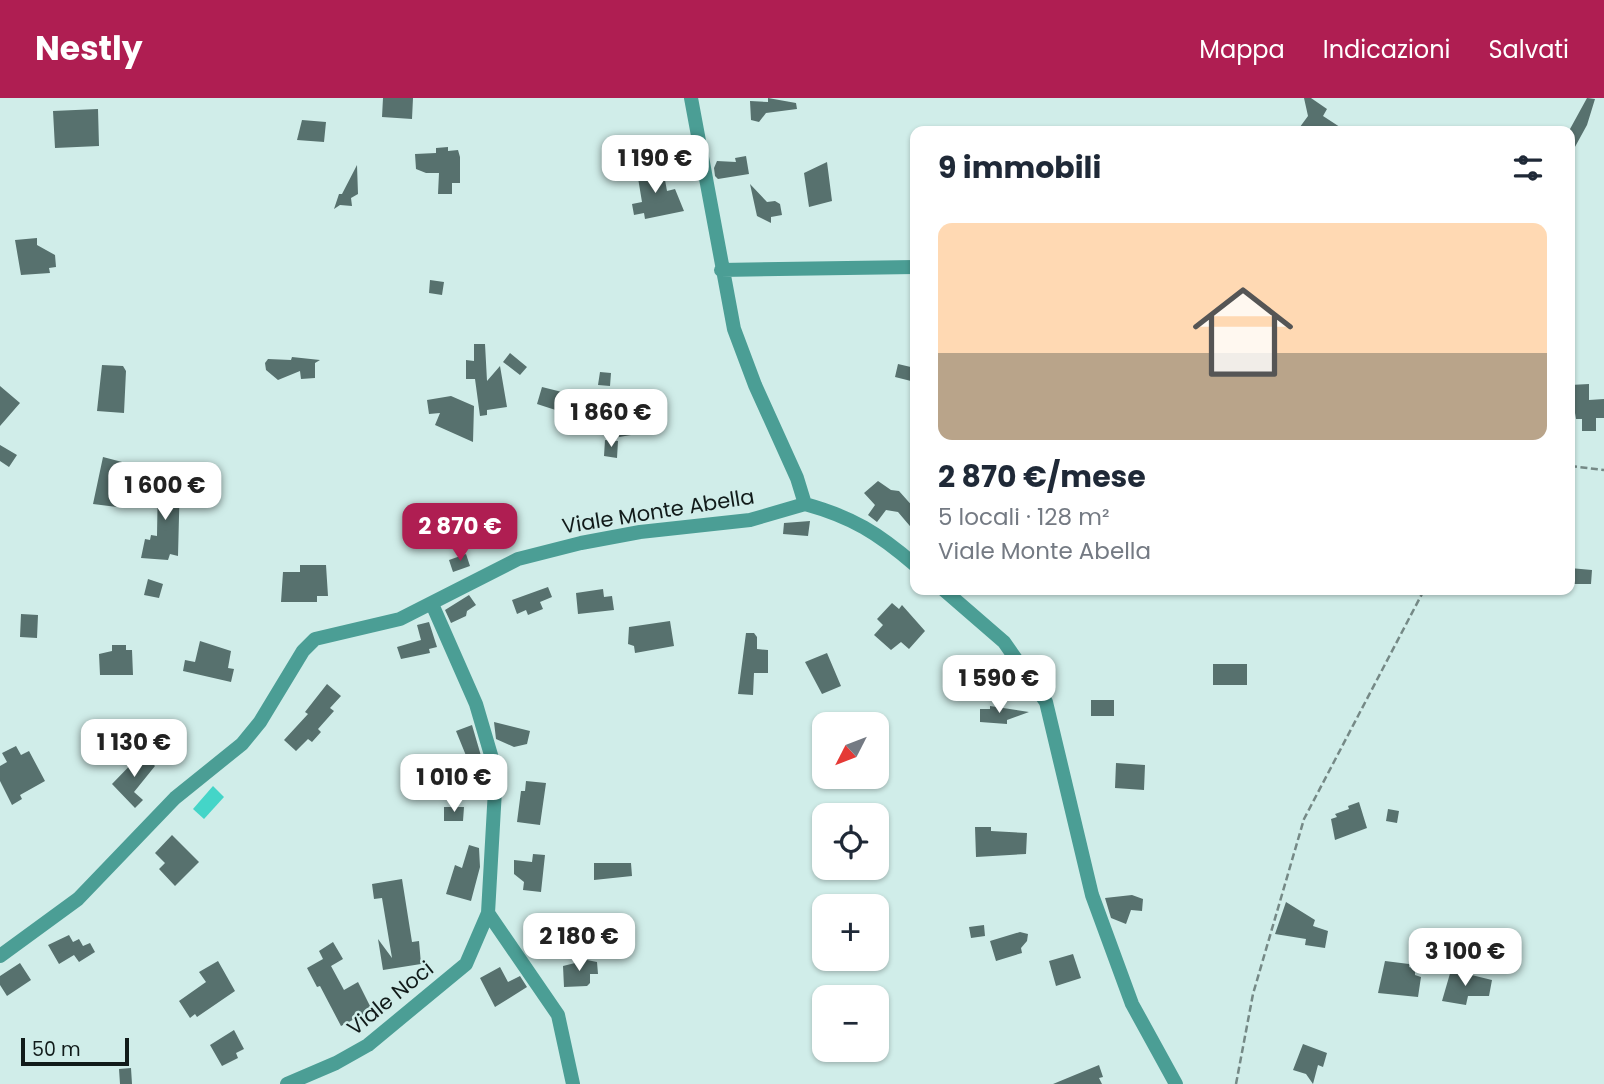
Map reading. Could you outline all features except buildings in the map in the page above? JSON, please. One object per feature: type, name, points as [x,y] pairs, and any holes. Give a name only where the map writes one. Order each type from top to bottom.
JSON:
[{"type":"street","points":[[691,98],[721,270],[738,340],[797,478],[804,505],[853,519],[883,537],[910,561]]},
{"type":"street","points":[[721,270],[910,267]]},
{"type":"street","name":"Viale Monte Abella","points":[[0,956],[78,899],[176,798],[242,744],[260,722],[303,651],[315,639],[400,619],[510,563],[537,553],[640,532],[750,520],[804,505]]},
{"type":"street","points":[[950,595],[1004,642],[1046,702],[1092,895],[1132,1004],[1176,1084]]},
{"type":"street","points":[[432,604],[476,704],[496,772],[488,913],[558,1015],[573,1084]]},
{"type":"street","name":"Viale Noci","points":[[287,1084],[336,1063],[368,1045],[466,964],[488,913]]},
{"type":"path","points":[[1575,467],[1604,470]]},
{"type":"path","points":[[1236,1084],[1253,994],[1304,819],[1421,595]]},
{"type":"water","points":[[213,786],[224,797],[204,819],[193,809]]}]
